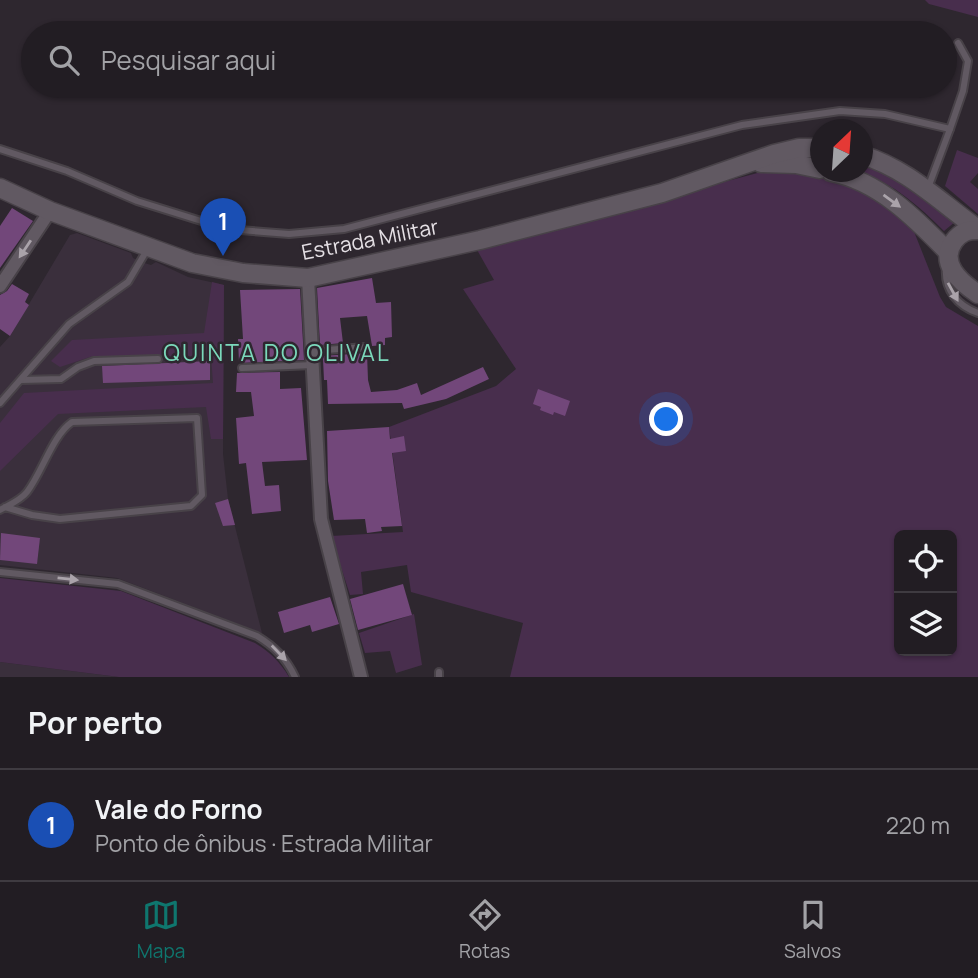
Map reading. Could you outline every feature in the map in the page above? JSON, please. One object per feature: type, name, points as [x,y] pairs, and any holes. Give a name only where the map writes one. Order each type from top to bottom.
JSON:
[{"type":"street","name":"Estrada Militar","points":[[0,188],[50,211],[192,263],[220,269],[307,278],[375,265],[532,227],[662,193],[799,148],[810,148]]},
{"type":"street","points":[[873,158],[910,176],[978,230]]},
{"type":"street","name":"Estrada Militar","points":[[751,162],[810,167]]},
{"type":"street","points":[[856,182],[876,190],[920,224],[948,256],[951,269],[978,295]]},
{"type":"street","points":[[0,286],[50,211]]},
{"type":"street","points":[[948,256],[959,235],[966,230],[978,230]]},
{"type":"street","points":[[307,278],[321,519],[361,677]]},
{"type":"lane","points":[[928,190],[963,91],[968,61],[958,43]]},
{"type":"lane","points":[[0,149],[67,171],[137,201],[227,229],[289,234],[344,229],[741,125],[839,111],[885,114],[950,129]]},
{"type":"lane","points":[[0,404],[69,324],[134,276],[147,248]]},
{"type":"lane","points":[[948,256],[946,274],[955,300],[968,310],[978,313]]},
{"type":"lane","points":[[312,351],[366,347]]},
{"type":"lane","points":[[21,380],[61,379],[78,367],[94,361],[158,359]]},
{"type":"lane","points":[[242,368],[313,365]]},
{"type":"lane","points":[[197,418],[202,495],[191,506],[60,519],[2,509],[26,494],[55,446],[61,430],[72,422],[197,418]]},
{"type":"lane","points":[[0,572],[118,584],[257,636],[272,645],[287,660],[295,677]]},
{"type":"shaded area","points":[[925,0],[978,0],[978,17],[929,4]]},
{"type":"shaded area","points":[[957,150],[978,158],[978,173],[970,182],[978,189],[978,214],[945,186]]},
{"type":"shaded area","points":[[873,168],[899,182],[956,221],[944,231],[926,213],[873,177]]},
{"type":"shaded area","points":[[769,170],[810,175],[810,182],[845,182],[864,190],[892,209],[913,229],[946,307],[978,326],[978,677],[510,677],[523,623],[411,592],[407,565],[361,572],[363,594],[350,595],[331,536],[403,532],[389,427],[496,386],[516,369],[463,289],[494,280],[476,248]]},
{"type":"shaded area","points":[[77,233],[131,253],[133,258],[141,262],[151,265],[156,262],[188,277],[224,285],[223,454],[228,499],[262,633],[117,578],[0,565],[0,347],[10,336],[70,235]]},
{"type":"shaded area","points":[[212,282],[224,285],[223,439],[211,439],[206,407],[58,414],[0,471],[0,423],[24,393],[213,383],[211,356],[93,356],[60,367],[51,361],[72,340],[204,333]]},
{"type":"shaded area","points":[[0,578],[121,591],[255,643],[274,658],[289,677],[119,677],[0,662]]},
{"type":"shaded area","points":[[414,614],[422,665],[396,673],[390,651],[365,653],[359,633]]},
{"type":"shaded area","points":[[0,662],[119,677],[0,677]]},
{"type":"building","points":[[12,208],[33,221],[0,268],[0,226]]},
{"type":"building","points":[[372,278],[376,303],[391,302],[392,337],[385,338],[385,345],[372,346],[367,316],[340,318],[343,343],[320,345],[317,288]]},
{"type":"building","points":[[12,284],[29,294],[25,302],[29,305],[10,336],[0,329],[0,295]]},
{"type":"building","points":[[300,289],[304,360],[239,363],[238,339],[243,339],[240,290]]},
{"type":"building","points":[[367,353],[371,392],[397,390],[417,383],[421,395],[483,367],[489,379],[446,399],[404,409],[402,403],[328,404],[327,380],[324,380],[321,356]]},
{"type":"building","points":[[210,361],[210,380],[103,383],[102,366]]},
{"type":"building","points":[[280,372],[280,389],[301,388],[307,460],[262,462],[265,486],[279,485],[281,511],[252,514],[246,463],[239,464],[236,418],[254,416],[251,392],[236,392],[237,373]]},
{"type":"building","points":[[538,389],[570,401],[565,416],[554,412],[553,415],[533,404]]},
{"type":"building","points":[[389,427],[390,439],[404,436],[406,451],[392,453],[402,526],[381,527],[382,531],[367,533],[365,519],[334,520],[328,481],[327,431]]},
{"type":"building","points":[[228,499],[235,525],[223,526],[215,503]]},
{"type":"building","points":[[1,533],[40,538],[37,564],[0,560]]},
{"type":"building","points":[[403,584],[412,615],[358,630],[350,599]]},
{"type":"building","points":[[330,597],[339,624],[312,632],[310,625],[284,633],[278,612]]},
{"type":"place","name":"Vale do Forno","points":[[223,256]]},
{"type":"district","name":"QUINTA DO OLIVAL","points":[[277,353]]}]
